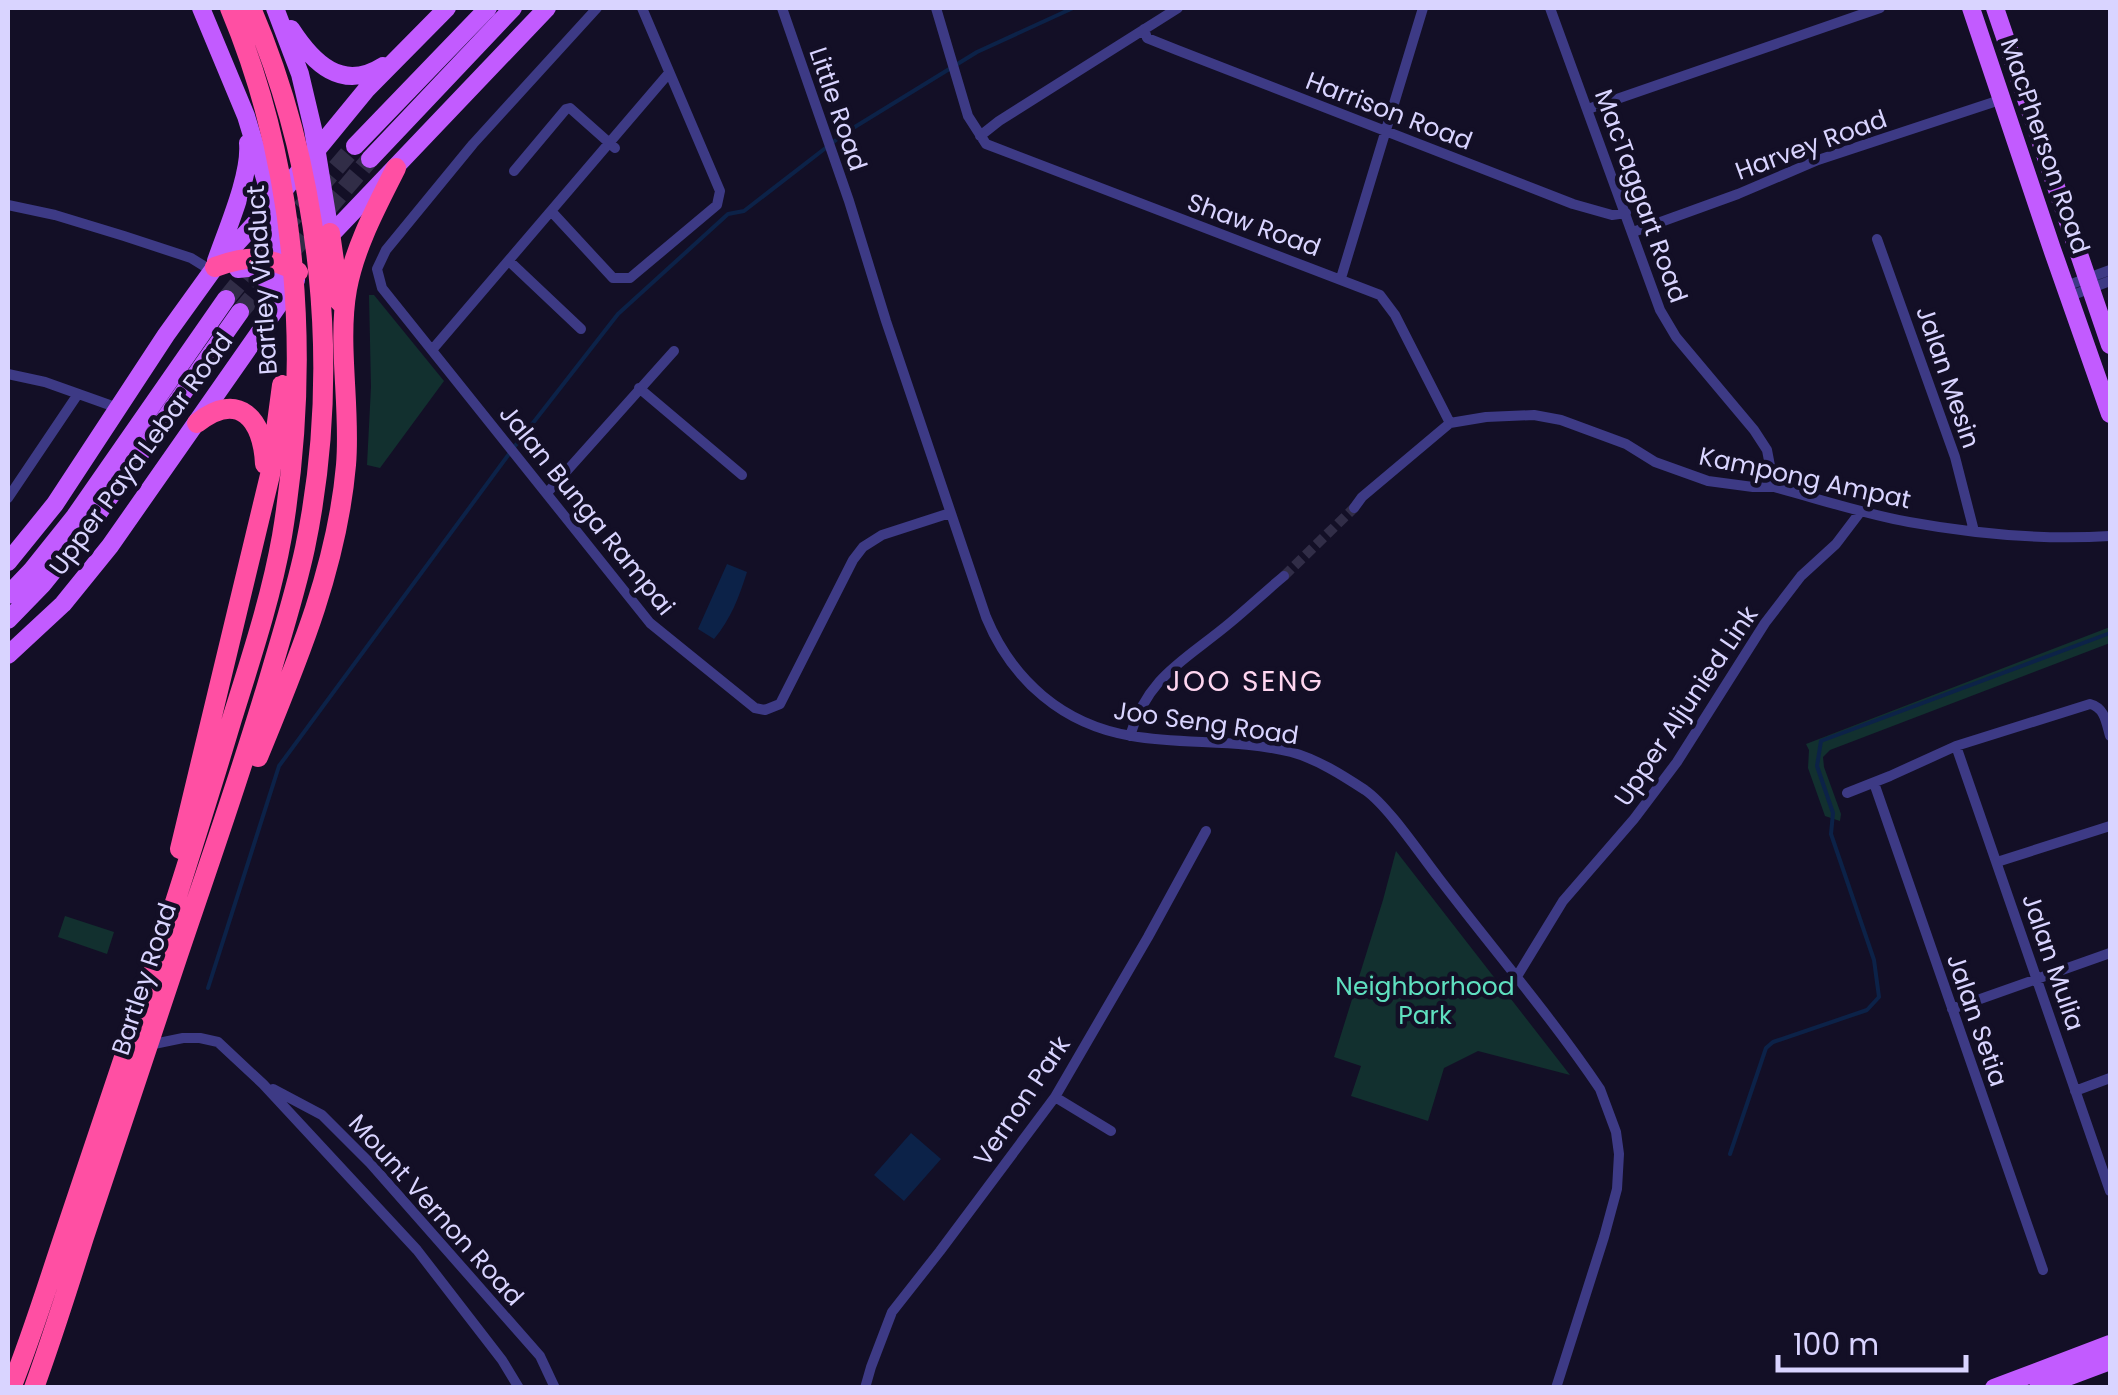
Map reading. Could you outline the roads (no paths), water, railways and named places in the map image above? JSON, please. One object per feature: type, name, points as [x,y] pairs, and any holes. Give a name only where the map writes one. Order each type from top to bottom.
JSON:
[{"type":"highway","name":"Bartley Viaduct","points":[[230,8],[250,60],[278,162],[296,327],[292,463],[264,614]]},
{"type":"highway","name":"Bartley Viaduct","points":[[251,8],[294,136],[319,280],[320,440],[297,586]]},
{"type":"highway","points":[[226,820],[235,811],[304,646],[332,553],[346,465],[347,289],[374,213],[396,168]]},
{"type":"highway","points":[[330,233],[345,338]]},
{"type":"highway","points":[[213,269],[240,258],[277,262],[301,274],[326,301],[345,338]]},
{"type":"highway","points":[[175,901],[182,841],[266,491],[281,406],[282,300]]},
{"type":"highway","points":[[283,376],[302,347],[330,346],[346,381]]},
{"type":"highway","points":[[197,423],[214,410],[226,408],[238,410],[251,419],[264,446],[266,491]]},
{"type":"highway","name":"Bartley Road","points":[[34,1388],[226,820],[297,586]]},
{"type":"highway","name":"Bartley Road","points":[[11,1388],[110,1102],[264,614]]},
{"type":"main road","points":[[201,8],[246,116],[267,185],[282,300]]},
{"type":"main road","points":[[276,8],[302,46],[330,71],[362,76],[408,47]]},
{"type":"main road","points":[[276,8],[300,74],[330,233]]},
{"type":"main road","name":"Upper Paya Lebar Road","points":[[8,562],[55,504],[213,269],[270,207],[366,90],[446,8]]},
{"type":"main road","points":[[355,146],[488,8]]},
{"type":"main road","points":[[370,159],[513,8]]},
{"type":"main road","name":"Upper Paya Lebar Road","points":[[8,655],[63,604],[110,546],[330,233],[547,8]]},
{"type":"main road","name":"MacPherson Road","points":[[1971,8],[2110,414]]},
{"type":"main road","name":"MacPherson Road","points":[[1995,8],[2110,346]]},
{"type":"main road","points":[[213,269],[249,154],[246,116]]},
{"type":"main road","points":[[198,289],[232,270],[258,266],[269,290],[268,322]]},
{"type":"main road","name":"Upper Paya Lebar Road","points":[[8,595],[75,516],[233,306],[88,528],[8,620]]},
{"type":"main road","points":[[1994,1388],[2110,1344]]},
{"type":"main road","points":[[2038,1388],[2110,1361]]},
{"type":"street","name":"Jalan Bunga Rampai","points":[[597,8],[386,250],[377,269],[382,288],[650,623],[755,708],[765,710],[780,704],[863,547],[882,535],[950,512]]},
{"type":"street","points":[[551,212],[612,278],[620,280],[630,278],[716,205],[720,191],[642,8]]},
{"type":"street","name":"Little Road","points":[[782,8],[856,224]]},
{"type":"street","points":[[936,8],[968,116],[980,136],[999,120],[1178,8]]},
{"type":"street","points":[[1341,278],[1423,8]]},
{"type":"street","name":"MacTaggart Road","points":[[1550,8],[1660,310],[1676,337],[1768,450],[1774,488]]},
{"type":"street","points":[[1588,109],[1880,8]]},
{"type":"street","name":"Harrison Road","points":[[1144,29],[1148,38],[1177,50],[1597,212],[1626,213]]},
{"type":"street","points":[[432,350],[612,145],[669,74]]},
{"type":"street","name":"Harvey Road","points":[[1633,232],[1818,160],[2004,99]]},
{"type":"street","points":[[514,171],[566,109],[570,108],[612,145]]},
{"type":"street","name":"Shaw Road","points":[[980,136],[998,149],[1380,295],[1395,315],[1450,423]]},
{"type":"street","points":[[8,204],[124,236],[213,269]]},
{"type":"street","name":"Joo Seng Road","points":[[856,224],[986,617],[1010,663],[1056,707],[1094,726],[1130,736],[1294,752],[1370,794],[1414,844],[1600,1089],[1611,1114],[1619,1172],[1613,1206],[1556,1388]]},
{"type":"street","name":"Jalan Mesin","points":[[1877,239],[1955,457],[1974,531]]},
{"type":"street","points":[[508,261],[582,329]]},
{"type":"street","points":[[2088,284],[2110,270]]},
{"type":"street","points":[[2068,291],[2110,281]]},
{"type":"street","points":[[547,494],[674,351]]},
{"type":"street","points":[[8,374],[45,382],[118,408]]},
{"type":"street","points":[[640,388],[742,475]]},
{"type":"street","points":[[8,498],[78,394]]},
{"type":"street","name":"Kampong Ampat","points":[[1450,423],[1534,416],[1561,420],[1708,480],[1774,488],[1911,522],[1974,531],[2068,538],[2110,536]]},
{"type":"street","points":[[1354,508],[1450,423]]},
{"type":"street","name":"Upper Aljunied Link","points":[[1516,978],[1563,902],[1677,762],[1776,608],[1801,576],[1836,544],[1861,510]]},
{"type":"street","points":[[1130,736],[1161,676],[1284,576]]},
{"type":"street","points":[[1847,793],[1956,746],[2090,704],[2100,707],[2110,736]]},
{"type":"street","name":"Jalan Mulia","points":[[1956,746],[2110,1192]]},
{"type":"street","name":"Jalan Setia","points":[[1874,783],[2043,1270]]},
{"type":"street","points":[[1997,862],[2110,826]]},
{"type":"street","name":"Vernon Park","points":[[865,1388],[892,1312],[1055,1097],[1206,830]]},
{"type":"street","points":[[1952,1009],[2110,953]]},
{"type":"street","name":"Mount Vernon Road","points":[[148,1045],[182,1038],[218,1042],[264,1084],[417,1250],[520,1388]]},
{"type":"street","points":[[2075,1091],[2110,1078]]},
{"type":"street","name":"Mount Vernon Road","points":[[264,1084],[322,1115],[384,1177],[540,1356],[555,1388]]},
{"type":"street","points":[[1055,1097],[1111,1131]]},
{"type":"water","points":[[727,564],[747,572],[734,607],[714,639],[698,629]]},
{"type":"water","points":[[911,1133],[941,1159],[904,1201],[874,1175]]},
{"type":"waterway","points":[[515,446],[618,314],[728,214],[744,211],[845,133],[977,52],[1073,8]]},
{"type":"waterway","points":[[208,988],[279,766],[509,454]]},
{"type":"waterway","points":[[1730,1154],[1766,1048],[1773,1042],[1867,1010],[1879,997],[1874,960],[1831,834],[1833,813],[1817,766],[1821,741],[2110,633]]},
{"type":"tunnel","points":[[283,229],[355,146]]},
{"type":"tunnel","points":[[240,312],[370,159]]},
{"type":"tunnel","points":[[226,299],[257,261]]},
{"type":"tunnel","points":[[1284,576],[1354,508]]},
{"type":"district","name":"JOO SENG","points":[[1245,681]]},
{"type":"park label","name":"Neighborhood Park","points":[[1425,1000]]}]
